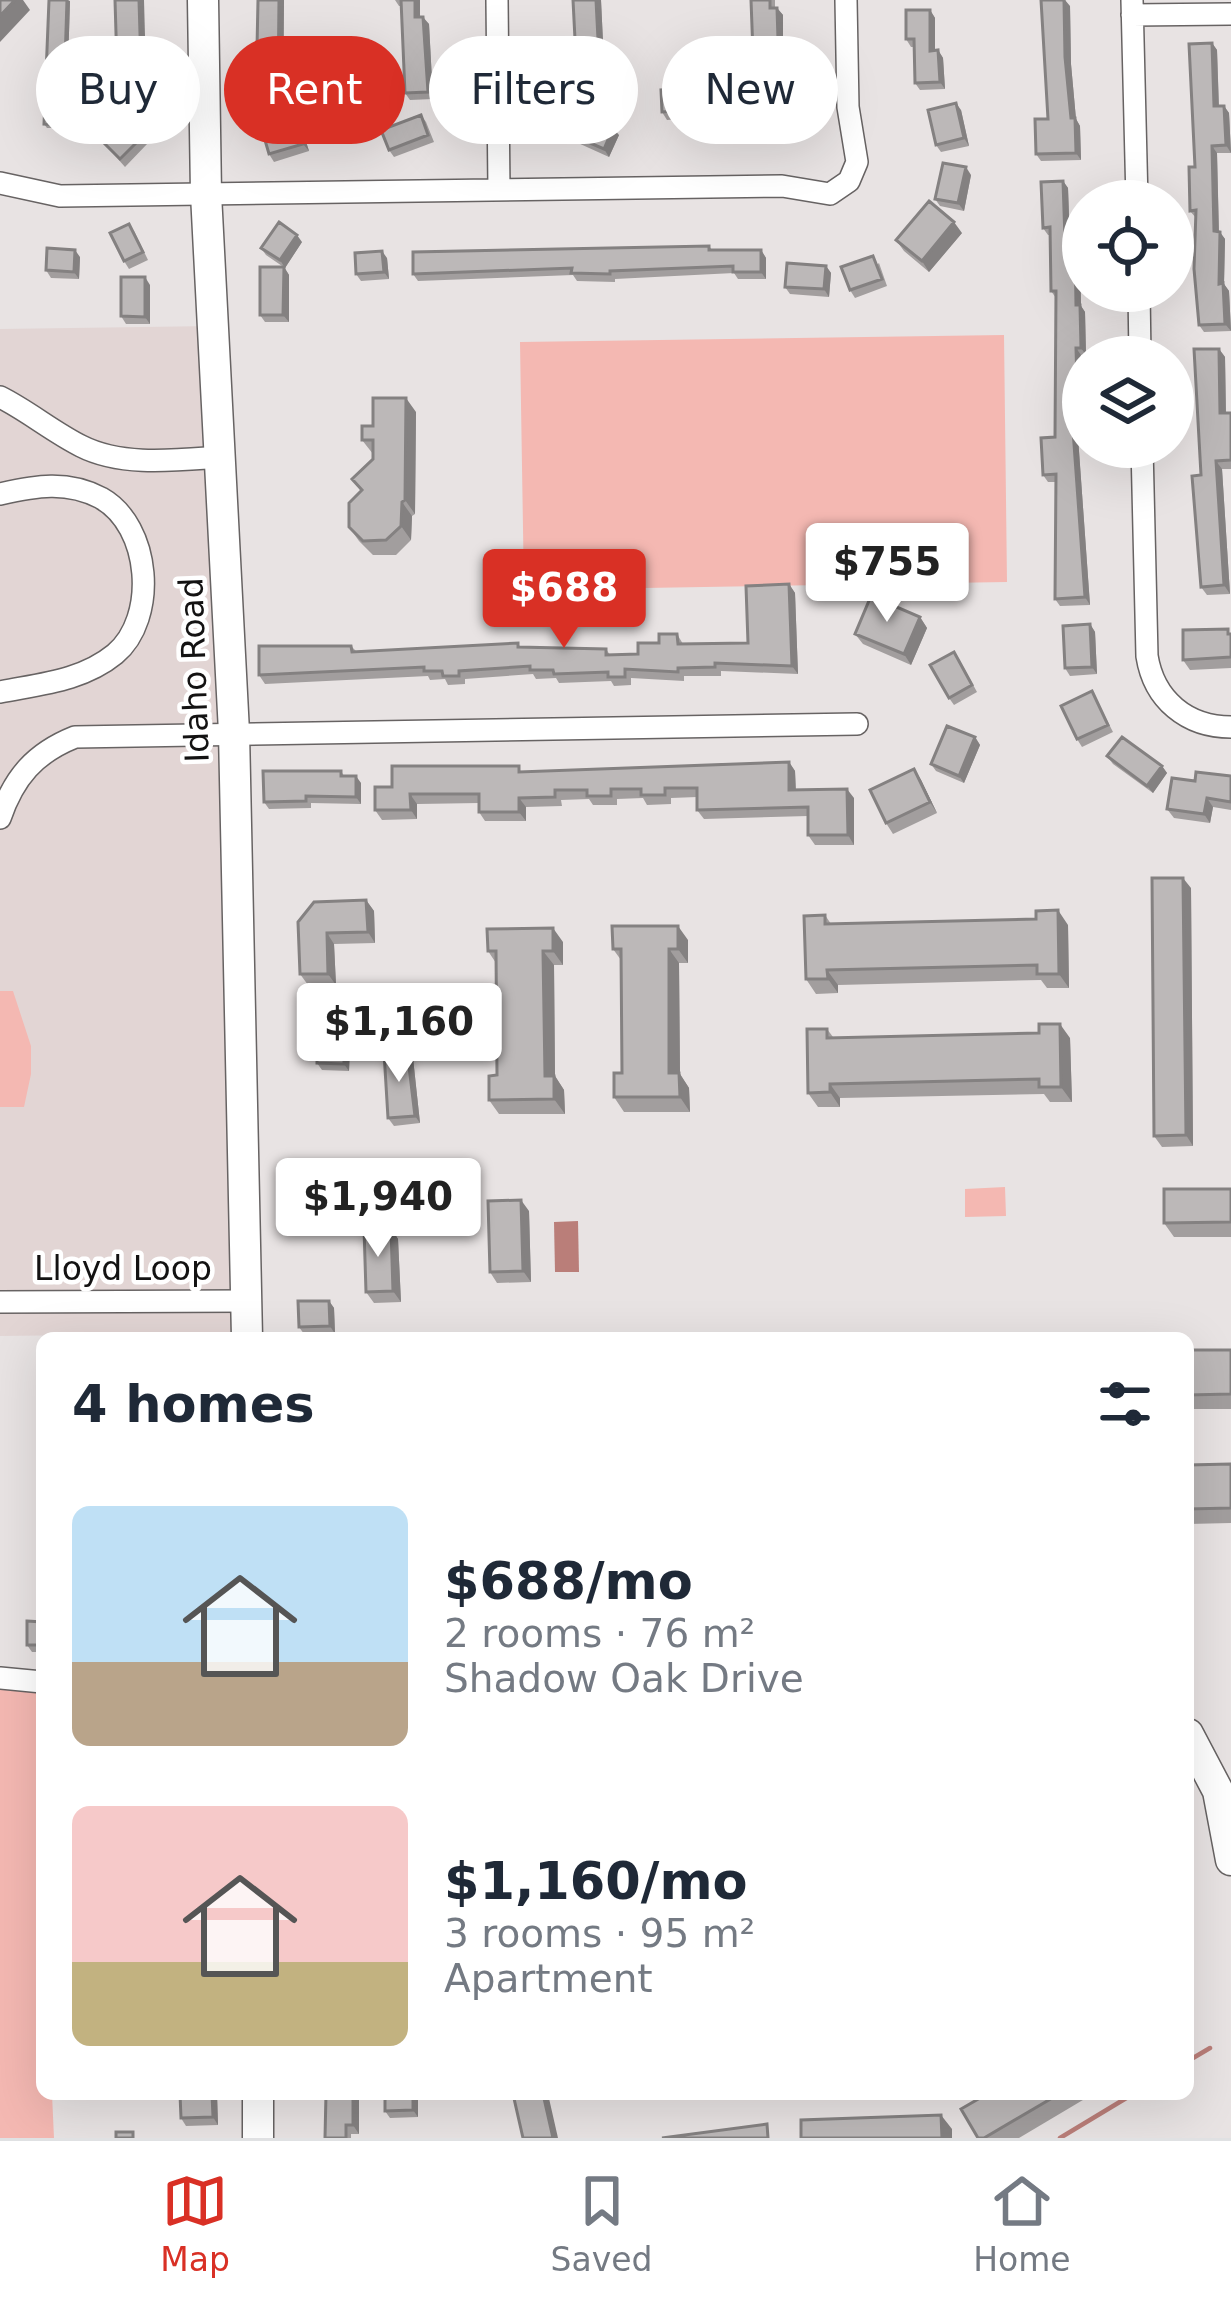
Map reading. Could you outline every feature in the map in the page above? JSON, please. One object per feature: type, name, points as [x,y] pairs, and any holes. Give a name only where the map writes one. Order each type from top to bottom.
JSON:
[{"type":"street","name":"Idaho Road","points":[[203,0],[206,194],[234,733],[247,1332]]},
{"type":"street","points":[[497,0],[499,190]]},
{"type":"street","points":[[0,183],[60,196],[782,186],[818,194],[842,188],[857,162],[848,107],[846,0]]},
{"type":"street","points":[[1136,180],[1132,7],[1231,14]]},
{"type":"street","points":[[0,397],[104,455],[138,460],[221,458]]},
{"type":"street","points":[[1143,468],[1147,656],[1152,676],[1171,706],[1195,722],[1231,727]]},
{"type":"street","points":[[0,494],[44,484],[71,487],[101,499],[119,513],[136,538],[143,579],[136,628],[116,653],[80,675],[0,692]]},
{"type":"street","points":[[0,818],[13,785],[34,758],[75,737],[856,724]]},
{"type":"street","name":"Lloyd Loop","points":[[0,1302],[246,1300]]},
{"type":"street","points":[[0,1678],[36,1681]]},
{"type":"street","points":[[1194,1745],[1218,1791],[1231,1860]]},
{"type":"street","points":[[258,2100],[258,2138]]},
{"type":"shaded area","points":[[213,326],[246,1332],[0,1336],[0,329]]},
{"type":"shaded area","points":[[1004,335],[1007,582],[524,590],[520,342]]},
{"type":"shaded area","points":[[0,991],[13,991],[31,1046],[24,1107],[0,1107]]},
{"type":"shaded area","points":[[1005,1187],[1006,1216],[965,1217],[965,1189]]},
{"type":"shaded area","points":[[578,1221],[579,1272],[555,1272],[554,1222]]},
{"type":"shaded area","points":[[0,1678],[36,1681],[36,2100],[52,2100],[54,2138],[0,2138]]},
{"type":"building","points":[[0,0],[15,0],[0,16]]},
{"type":"building","points":[[49,0],[67,0],[66,36],[48,36]]},
{"type":"building","points":[[115,0],[139,0],[140,36],[116,36]]},
{"type":"building","points":[[258,0],[279,0],[279,36],[257,36]]},
{"type":"building","points":[[401,0],[415,0],[415,17],[423,17],[428,92],[405,93]]},
{"type":"building","points":[[573,0],[596,0],[598,36],[575,36]]},
{"type":"building","points":[[751,0],[770,0],[770,8],[777,8],[778,36],[752,36]]},
{"type":"building","points":[[1041,0],[1064,0],[1076,153],[1036,154],[1035,119],[1048,119]]},
{"type":"building","points":[[906,10],[930,10],[930,51],[938,50],[940,82],[915,83],[914,39],[906,39]]},
{"type":"building","points":[[1212,43],[1214,106],[1224,106],[1226,145],[1212,146],[1214,231],[1220,232],[1219,284],[1223,283],[1225,324],[1199,325],[1194,180],[1189,180],[1189,167],[1195,167],[1189,44]]},
{"type":"building","points":[[956,103],[964,138],[936,145],[928,110]]},
{"type":"building","points":[[421,115],[428,135],[405,144],[405,121]]},
{"type":"building","points":[[105,144],[135,144],[120,159]]},
{"type":"building","points":[[266,144],[303,144],[269,154]]},
{"type":"building","points":[[943,163],[966,167],[958,203],[935,199]]},
{"type":"building","points":[[1062,181],[1062,312],[1080,312],[1081,336],[1062,336],[1062,468],[1076,468],[1085,597],[1055,599],[1056,474],[1043,475],[1041,438],[1055,437],[1056,291],[1051,291],[1050,227],[1043,228],[1041,182]]},
{"type":"building","points":[[929,201],[954,222],[922,261],[896,240]]},
{"type":"building","points":[[279,222],[297,235],[280,260],[261,248]]},
{"type":"building","points":[[129,224],[143,252],[124,261],[110,233]]},
{"type":"building","points":[[709,246],[709,250],[761,250],[761,272],[733,272],[733,266],[610,274],[571,273],[572,268],[413,274],[413,252]]},
{"type":"building","points":[[47,248],[75,250],[74,272],[46,270]]},
{"type":"building","points":[[382,251],[384,272],[356,274],[355,253]]},
{"type":"building","points":[[873,256],[882,279],[850,290],[841,267]]},
{"type":"building","points":[[787,263],[826,266],[824,289],[785,287]]},
{"type":"building","points":[[260,267],[284,267],[283,315],[260,315]]},
{"type":"building","points":[[121,277],[145,277],[145,317],[121,316]]},
{"type":"building","points":[[1194,349],[1219,349],[1220,413],[1231,413],[1231,460],[1216,461],[1224,585],[1201,587],[1192,476],[1201,475]]},
{"type":"building","points":[[373,398],[406,398],[405,500],[401,526],[386,540],[363,541],[349,527],[349,503],[362,490],[352,479],[373,459],[373,440],[362,440],[362,426],[373,426]]},
{"type":"building","points":[[789,584],[792,666],[715,663],[715,667],[678,668],[678,672],[625,669],[625,677],[608,677],[608,672],[554,674],[553,670],[530,670],[530,666],[459,671],[459,676],[443,676],[442,671],[424,671],[424,667],[259,675],[259,646],[351,646],[352,652],[518,643],[518,647],[606,649],[606,655],[638,654],[638,643],[659,643],[659,634],[677,634],[678,644],[748,643],[746,586]]},
{"type":"building","points":[[871,596],[920,617],[904,654],[855,634]]},
{"type":"building","points":[[1090,624],[1092,667],[1065,668],[1063,626]]},
{"type":"building","points":[[1228,629],[1231,657],[1183,660],[1183,630]]},
{"type":"building","points":[[954,652],[972,685],[949,698],[930,665]]},
{"type":"building","points":[[1092,691],[1108,725],[1077,739],[1061,706]]},
{"type":"building","points":[[947,726],[975,737],[959,776],[931,764]]},
{"type":"building","points":[[1122,737],[1162,766],[1147,786],[1107,756]]},
{"type":"building","points":[[789,762],[789,790],[847,789],[848,835],[808,835],[808,807],[697,810],[697,788],[665,788],[665,795],[611,789],[611,796],[555,790],[555,797],[519,798],[519,812],[479,812],[479,794],[410,794],[411,810],[375,810],[375,787],[392,787],[392,766],[519,766],[519,772]]},
{"type":"building","points":[[914,769],[930,802],[886,823],[870,790]]},
{"type":"building","points":[[263,771],[341,771],[341,776],[356,776],[356,797],[306,796],[306,801],[264,802]]},
{"type":"building","points":[[1196,772],[1231,776],[1231,802],[1207,798],[1204,814],[1167,809],[1172,778],[1195,781]]},
{"type":"building","points":[[1152,878],[1183,878],[1186,1135],[1154,1136]]},
{"type":"building","points":[[366,900],[368,932],[327,933],[328,974],[300,974],[298,922],[314,902]]},
{"type":"building","points":[[1058,910],[1059,974],[1037,974],[1037,965],[827,970],[828,979],[806,979],[804,916],[825,915],[825,924],[1036,919],[1036,911]]},
{"type":"building","points":[[612,926],[678,926],[678,949],[669,949],[669,1073],[679,1073],[680,1097],[614,1097],[614,1073],[622,1073],[621,949],[613,949]]},
{"type":"building","points":[[553,928],[553,951],[543,951],[545,1076],[554,1076],[554,1099],[489,1100],[489,1076],[497,1075],[496,951],[488,951],[487,929]]},
{"type":"building","points":[[1039,1024],[1060,1024],[1061,1087],[1039,1087],[1039,1079],[830,1084],[830,1092],[808,1093],[807,1029],[827,1029],[827,1038],[1039,1033]]},
{"type":"building","points":[[317,1038],[344,1039],[344,1064],[317,1063]]},
{"type":"building","points":[[407,1050],[415,1116],[388,1118],[384,1052]]},
{"type":"building","points":[[1164,1189],[1231,1189],[1231,1222],[1164,1223]]},
{"type":"building","points":[[521,1200],[523,1271],[490,1272],[488,1201]]},
{"type":"building","points":[[364,1228],[391,1228],[393,1291],[366,1292]]},
{"type":"building","points":[[298,1301],[329,1301],[330,1326],[299,1327]]},
{"type":"building","points":[[1194,1350],[1231,1350],[1231,1394],[1194,1395]]},
{"type":"building","points":[[1231,1464],[1231,1508],[1194,1509],[1194,1465]]},
{"type":"building","points":[[27,1621],[36,1622],[36,1645],[27,1645]]},
{"type":"building","points":[[180,2100],[212,2100],[213,2117],[181,2118]]},
{"type":"building","points":[[326,2100],[353,2100],[353,2125],[346,2125],[346,2138],[325,2138]]},
{"type":"building","points":[[385,2100],[413,2100],[413,2110],[385,2111]]},
{"type":"building","points":[[514,2100],[544,2100],[553,2138],[523,2138]]},
{"type":"building","points":[[977,2100],[1049,2100],[984,2138],[978,2138],[961,2109]]},
{"type":"building","points":[[941,2115],[942,2138],[801,2138],[801,2120]]},
{"type":"building","points":[[767,2124],[768,2138],[662,2138]]},
{"type":"building","points":[[116,2132],[133,2132],[133,2138],[116,2138]]},
{"type":"waterway","points":[[1194,2057],[1210,2048]]},
{"type":"waterway","points":[[1060,2138],[1123,2100]]}]
